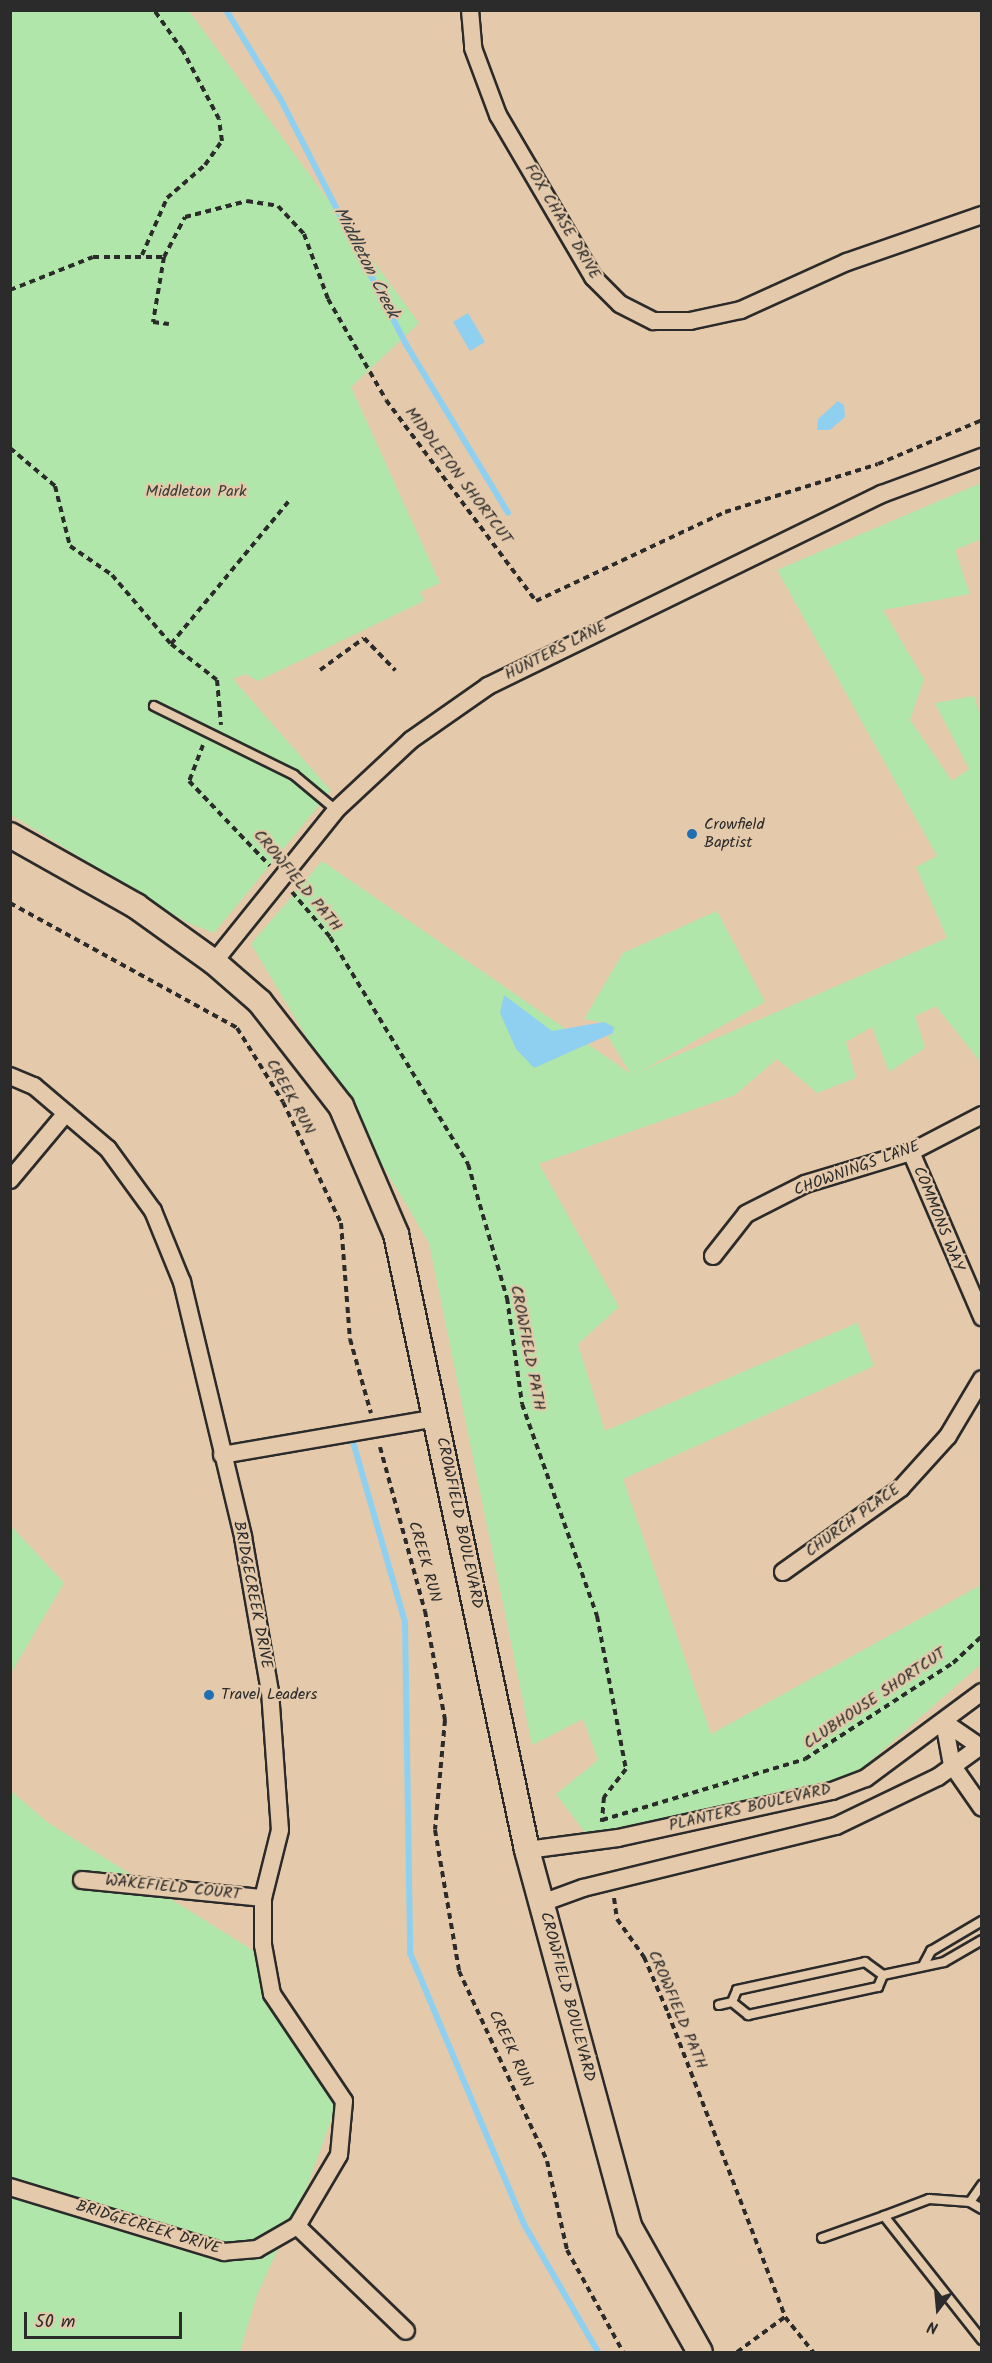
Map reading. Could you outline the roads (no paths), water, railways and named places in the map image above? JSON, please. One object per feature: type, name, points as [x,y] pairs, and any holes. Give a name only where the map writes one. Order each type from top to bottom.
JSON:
[{"type":"main road","name":"CROWFIELD BOULEVARD","points":[[10,836],[136,906],[214,962],[260,1002],[341,1106],[396,1234],[437,1418],[527,1850],[630,2228],[700,2352]]},
{"type":"street","name":"FOX CHASE DRIVE","points":[[470,10],[473,48],[498,115],[593,278],[620,304],[654,321],[690,321],[741,310],[847,262],[981,215]]},
{"type":"street","name":"HUNTERS LANE","points":[[214,962],[336,810],[411,740],[498,681],[882,494],[981,457]]},
{"type":"street","name":"BRIDGECREEK DRIVE","points":[[10,1076],[34,1086],[108,1149],[153,1211],[182,1282],[243,1537],[270,1691],[280,1830],[263,1898],[262,1945],[272,1995],[344,2101],[339,2155],[297,2226],[257,2249],[225,2252],[10,2187]]},
{"type":"street","points":[[10,1180],[66,1113]]},
{"type":"street","name":"CHOWNINGS LANE","points":[[713,1256],[756,1209],[805,1184],[911,1152],[981,1115]]},
{"type":"street","name":"COMMONS WAY","points":[[911,1152],[981,1317]]},
{"type":"street","name":"CHURCH PLACE","points":[[783,1572],[901,1488],[948,1436],[981,1379]]},
{"type":"street","points":[[222,1455],[437,1418]]},
{"type":"street","name":"PLANTERS BOULEVARD","points":[[527,1850],[605,1840],[832,1791],[866,1778],[944,1722],[981,1692]]},
{"type":"street","points":[[542,1903],[611,1881],[804,1837],[884,1805],[981,1746],[944,1722]]},
{"type":"street","points":[[944,1722],[952,1765],[981,1808]]},
{"type":"street","name":"WAKEFIELD COURT","points":[[82,1880],[263,1898]]},
{"type":"street","points":[[297,2226],[406,2331]]},
{"type":"lane","points":[[154,706],[221,736],[294,775],[336,810]]},
{"type":"lane","points":[[924,1964],[931,1951],[981,1922]]},
{"type":"lane","points":[[883,1975],[924,1964],[944,1962],[981,1940]]},
{"type":"lane","points":[[732,2002],[737,1990],[865,1962],[883,1975]]},
{"type":"lane","points":[[732,2002],[748,2015],[878,1988],[883,1975]]},
{"type":"lane","points":[[719,2005],[732,2002]]},
{"type":"lane","points":[[970,2202],[981,2185]]},
{"type":"lane","points":[[822,2238],[929,2199],[970,2202],[981,2209]]},
{"type":"lane","points":[[884,2216],[981,2340]]},
{"type":"water","points":[[468,313],[485,342],[470,351],[453,322]]},
{"type":"water","points":[[838,401],[844,405],[845,417],[830,430],[817,430],[818,419]]},
{"type":"water","points":[[504,995],[552,1031],[604,1022],[614,1027],[613,1033],[534,1068],[516,1049],[500,1013]]},
{"type":"waterway","name":"Middleton Creek","points":[[226,10],[281,100],[407,346],[508,513]]},
{"type":"waterway","points":[[351,1435],[405,1622],[410,1953],[525,2226],[598,2352]]},
{"type":"place","name":"Crowfield Baptist","points":[[692,834]]},
{"type":"place","name":"Travel Leaders","points":[[209,1695]]},
{"type":"park label","name":"Middleton Park","points":[[196,492]]}]
